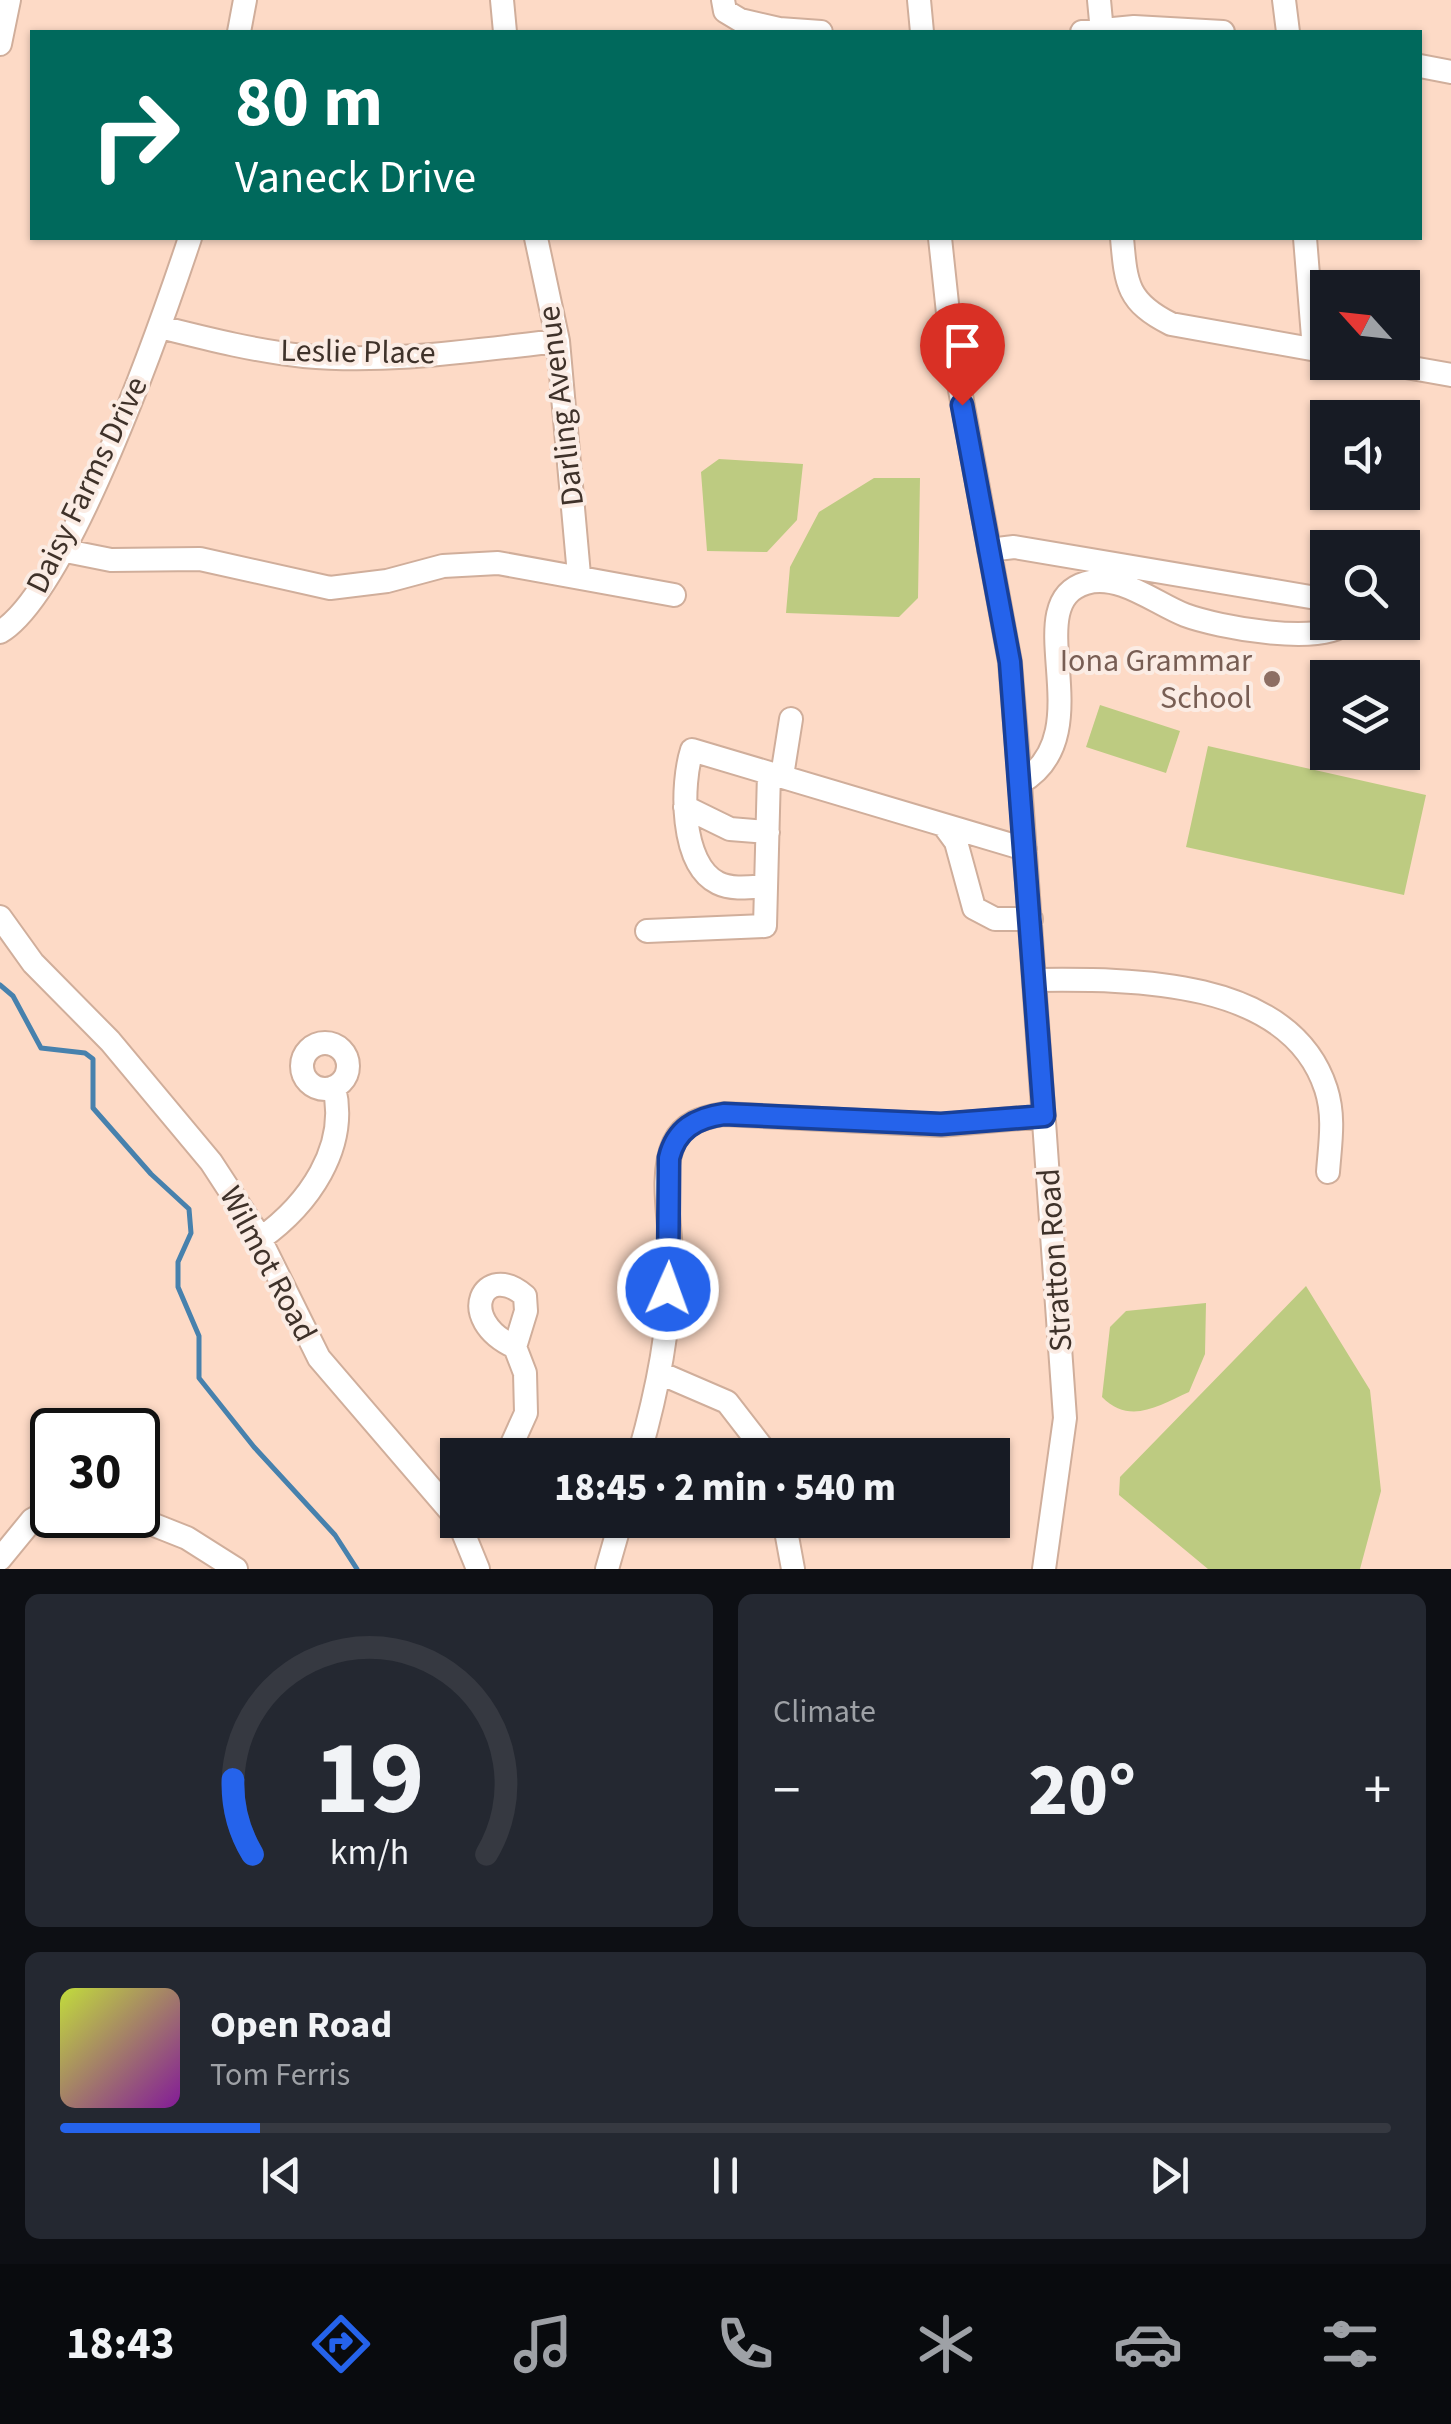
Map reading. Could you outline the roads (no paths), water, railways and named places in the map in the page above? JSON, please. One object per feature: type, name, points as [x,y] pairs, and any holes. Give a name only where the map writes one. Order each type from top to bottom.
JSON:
[{"type":"street","points":[[0,44],[10,0]]},
{"type":"street","points":[[239,30],[244,0]]},
{"type":"street","points":[[502,0],[505,30]]},
{"type":"street","points":[[722,0],[726,11],[740,20],[808,30]]},
{"type":"street","points":[[920,0],[922,30]]},
{"type":"street","points":[[1095,30],[1099,0]]},
{"type":"street","points":[[1284,0],[1288,30]]},
{"type":"street","points":[[1111,30],[1187,30]]},
{"type":"street","points":[[1422,66],[1451,72]]},
{"type":"street","name":"Daisy Farms Drive","points":[[0,632],[24,614],[104,464],[160,327],[189,240]]},
{"type":"street","name":"Darling Avenue","points":[[536,240],[558,341],[580,575]]},
{"type":"street","name":"Stratton Road","points":[[940,240],[950,341],[1010,662],[1036,980],[1066,1418],[1044,1569]]},
{"type":"street","points":[[1122,240],[1130,292],[1155,316],[1171,324],[1310,348]]},
{"type":"street","points":[[1305,240],[1310,273]]},
{"type":"street","name":"Leslie Place","points":[[160,327],[228,344],[308,356],[438,354],[558,341]]},
{"type":"street","points":[[1420,369],[1451,375]]},
{"type":"street","points":[[989,550],[1014,547],[1310,597]]},
{"type":"street","points":[[61,550],[111,560],[200,559],[312,587],[356,587],[469,562],[580,575],[674,595]]},
{"type":"street","points":[[1151,595],[1156,572]]},
{"type":"street","points":[[1020,783],[1046,764],[1060,725],[1054,637],[1065,598],[1080,585],[1092,582],[1151,595],[1186,616],[1310,636]]},
{"type":"street","points":[[647,931],[765,926],[768,832],[775,774],[792,719]]},
{"type":"street","points":[[766,886],[724,886],[704,873],[685,807],[684,776],[692,750],[1025,848]]},
{"type":"street","points":[[685,807],[730,829],[768,832]]},
{"type":"street","points":[[945,827],[956,842],[974,908],[996,919],[1030,919]]},
{"type":"street","name":"Wilmot Road","points":[[0,918],[33,963],[90,1018],[210,1162],[256,1232],[319,1358],[440,1498]]},
{"type":"street","points":[[1036,980],[1125,980],[1173,986],[1212,995],[1275,1023],[1295,1040],[1325,1086],[1332,1124],[1328,1172]]},
{"type":"street","points":[[256,1232],[296,1202],[318,1177],[336,1139],[340,1111],[334,1087]]},
{"type":"street","points":[[645,1438],[662,1374],[670,1259],[669,1158],[676,1138],[694,1122],[724,1114],[941,1124],[1044,1116]]},
{"type":"street","points":[[515,1346],[525,1373],[526,1413],[515,1438]]},
{"type":"street","points":[[662,1374],[727,1402],[755,1438]]},
{"type":"street","points":[[0,1559],[30,1522]]},
{"type":"street","points":[[160,1527],[187,1538],[236,1569]]},
{"type":"street","name":"Wilmot Road","points":[[467,1538],[478,1569]]},
{"type":"street","points":[[607,1569],[616,1538]]},
{"type":"street","points":[[787,1538],[793,1569]]},
{"type":"waterway","points":[[0,985],[13,996],[41,1048],[85,1053],[93,1059],[93,1108],[151,1174],[189,1209],[191,1233],[178,1262],[178,1287],[199,1336],[199,1378],[254,1447],[335,1535],[357,1569]]},
{"type":"place","name":"Iona Grammar School","points":[[1272,679]]}]
